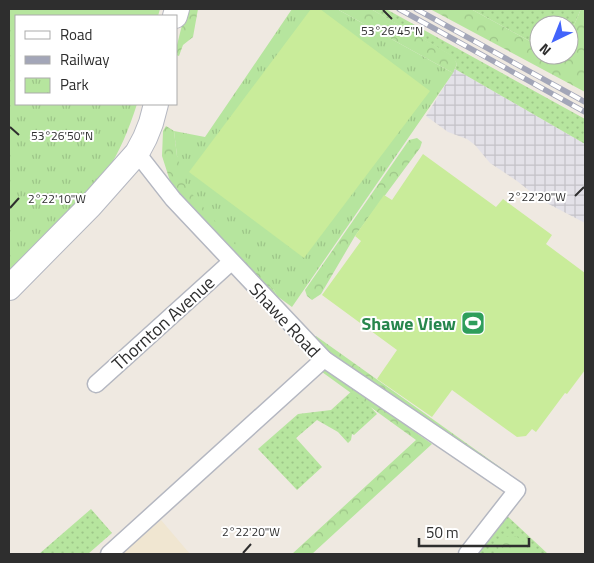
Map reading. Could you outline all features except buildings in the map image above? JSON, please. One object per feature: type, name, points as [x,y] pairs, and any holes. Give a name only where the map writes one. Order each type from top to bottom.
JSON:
[{"type":"street","points":[[9,288],[90,206],[136,153],[145,138],[156,105]]},
{"type":"street","name":"Shawe Road","points":[[109,554],[324,360],[172,199],[136,153]]},
{"type":"street","name":"Thornton Avenue","points":[[96,384],[231,262]]},
{"type":"street","points":[[324,360],[517,490],[466,554]]},
{"type":"shaded area","points":[[455,69],[585,144],[585,223],[541,200],[490,163],[475,145],[467,139],[448,132],[426,116]]},
{"type":"shaded area","points":[[161,520],[190,554],[122,554]]},
{"type":"green space","points":[[9,9],[160,9],[158,15],[15,15],[15,105],[137,105],[124,140],[106,173],[9,272]]},
{"type":"green space","points":[[186,9],[198,9],[193,37],[183,45],[179,56],[178,41]]},
{"type":"green space","points":[[292,9],[337,9],[453,73],[292,307],[277,296],[274,290],[187,188],[177,156],[174,131],[205,137]]},
{"type":"green space","points":[[311,9],[320,9],[430,91],[304,258],[189,172]]},
{"type":"green space","points":[[337,9],[371,9],[453,56],[457,64],[453,73]]},
{"type":"green space","points":[[371,9],[386,9],[585,119],[585,144],[455,69],[457,64],[452,56]]},
{"type":"green space","points":[[430,9],[471,9],[529,41],[529,62]]},
{"type":"green space","points":[[471,9],[581,9],[578,15],[529,15],[529,41]]},
{"type":"green space","points":[[581,9],[585,9],[585,92],[535,65],[579,65],[578,15]]},
{"type":"green space","points":[[166,126],[174,131],[177,156],[277,296],[269,293],[191,212],[170,181],[162,156],[163,131]]},
{"type":"green space","points":[[417,138],[422,142],[420,148],[355,236],[321,294],[312,300],[307,296],[305,290],[409,140]]},
{"type":"green space","name":"Shawe View","points":[[423,154],[496,207],[503,199],[552,235],[546,244],[585,273],[585,370],[536,432],[532,429],[526,436],[517,437],[452,390],[432,417],[377,379],[397,350],[322,295],[361,241],[355,236],[384,195],[392,200]]},
{"type":"green space","points":[[316,336],[504,470],[508,476],[326,356],[313,338]]},
{"type":"green space","points":[[322,366],[432,444],[312,554],[292,554],[416,440],[322,372]]},
{"type":"green space","points":[[354,389],[377,414],[354,435],[352,434],[351,440],[348,443],[338,432],[317,420],[296,438],[322,467],[297,490],[258,449],[298,414],[331,410]]},
{"type":"green space","points":[[91,509],[112,533],[88,554],[39,554]]},
{"type":"green space","points":[[506,515],[548,554],[474,554]]},
{"type":"green space","points":[[516,536],[538,554],[497,554],[501,537]]},
{"type":"railway","points":[[399,9],[585,112]]},
{"type":"railway","points":[[416,9],[585,102]]},
{"type":"place","name":"Shawe View","points":[[473,323]]}]
